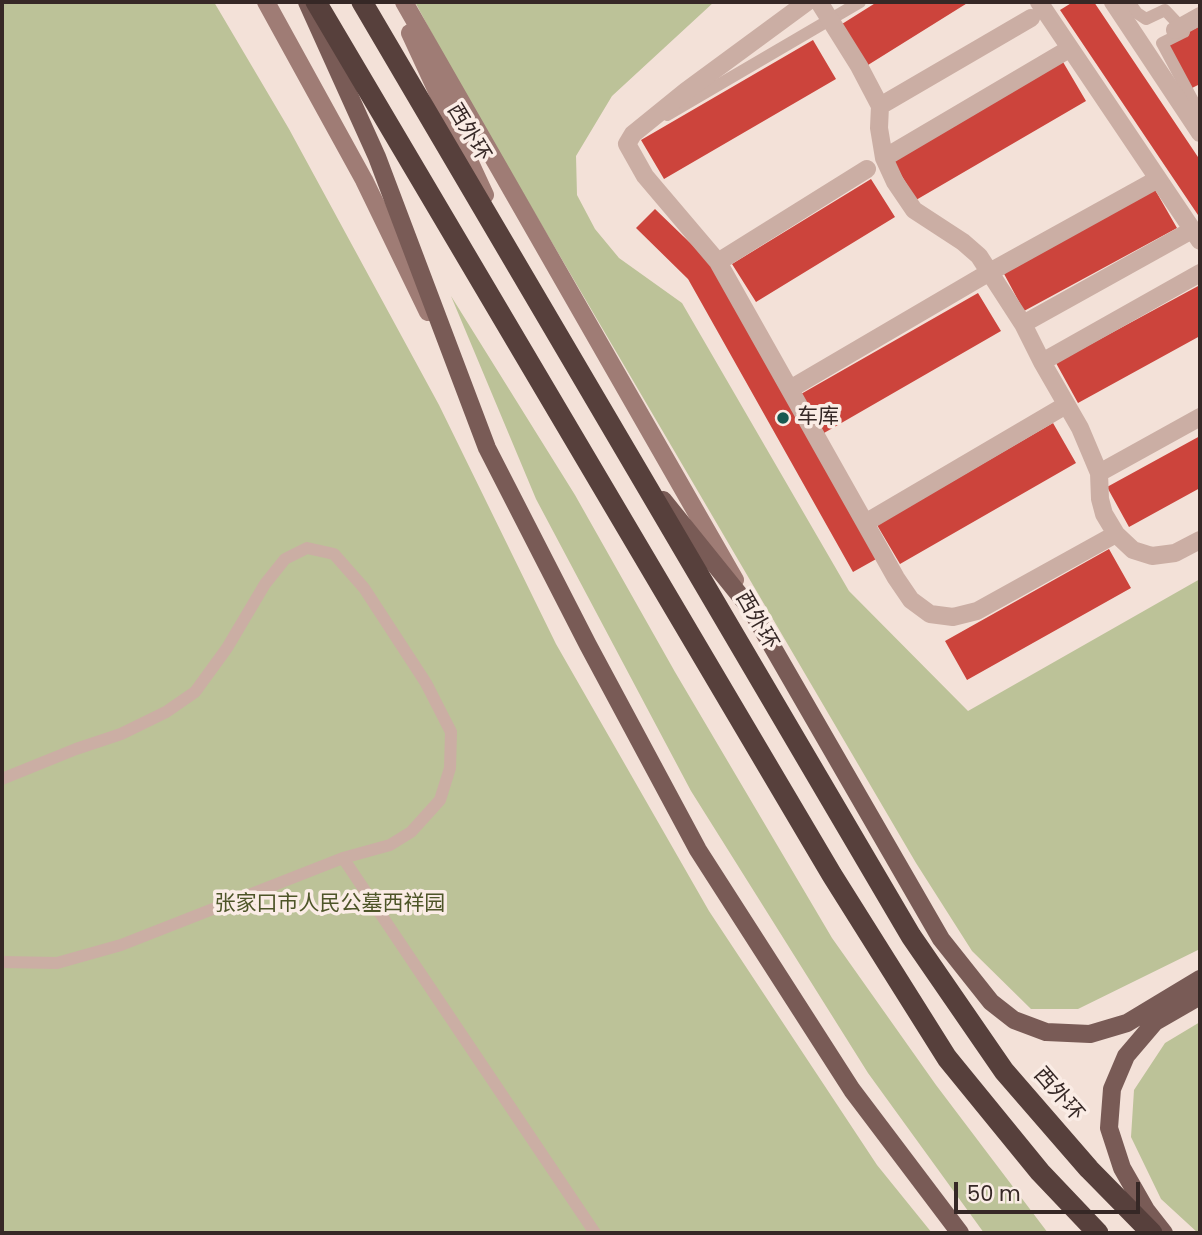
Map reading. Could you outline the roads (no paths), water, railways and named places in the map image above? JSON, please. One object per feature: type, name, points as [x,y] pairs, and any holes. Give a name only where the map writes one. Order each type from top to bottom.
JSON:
[{"type":"highway","points":[[316,2],[832,875],[947,1058],[1040,1172],[1098,1233]]},
{"type":"highway","name":"西外环","points":[[362,2],[911,936],[1004,1071],[1089,1169],[1152,1233]]},
{"type":"main road","points":[[266,2],[364,180],[458,373]]},
{"type":"main road","points":[[307,2],[377,157],[487,447],[588,645],[698,850],[852,1090],[960,1233]]},
{"type":"main road","points":[[396,2],[514,258]]},
{"type":"main road","points":[[404,2],[941,939],[991,1002],[1014,1020],[1046,1032],[1090,1034],[1127,1023],[1200,979]]},
{"type":"main road","points":[[639,470],[750,608]]},
{"type":"main road","points":[[1164,1233],[1146,1210],[1122,1168],[1108,1128],[1112,1088],[1126,1056],[1155,1022],[1200,996]]},
{"type":"street","points":[[807,2],[686,91],[633,134],[627,144],[645,176],[718,262],[911,600],[930,614],[953,617],[977,611],[1116,534]]},
{"type":"street","points":[[819,2],[880,106],[879,128],[884,158],[895,182],[914,210],[963,242],[979,256],[1023,324],[1080,428],[1099,473],[1100,499],[1104,514],[1116,534],[1133,550],[1152,556],[1175,553],[1200,540]]},
{"type":"street","points":[[1113,2],[1200,133]]},
{"type":"street","points":[[880,106],[1035,10],[1069,48],[1196,235],[1023,324]]},
{"type":"street","points":[[1178,29],[1200,16]]},
{"type":"street","points":[[884,158],[1069,48]]},
{"type":"street","points":[[718,262],[867,169]]},
{"type":"street","points":[[790,389],[988,273],[1158,178]]},
{"type":"street","points":[[1042,362],[1200,273]]},
{"type":"street","points":[[865,523],[1066,405]]},
{"type":"street","points":[[1099,473],[1200,417]]},
{"type":"lane","points":[[633,134],[860,2]]},
{"type":"lane","points":[[1129,2],[1137,13],[1146,19],[1166,10],[1178,29],[1184,32],[1163,43],[1200,114]]},
{"type":"lane","points":[[2,779],[121,734],[166,712],[195,692],[227,648],[265,584],[285,559],[307,548],[334,554],[364,588],[426,682],[451,732],[450,768],[440,800],[411,832],[390,845],[343,858],[121,945],[57,963],[2,962]]},
{"type":"lane","points":[[343,858],[596,1233]]},
{"type":"place","name":"车库","points":[[783,418]]},
{"type":"park label","name":"张家口市人民公墓西祥园","points":[[330,905]]}]
